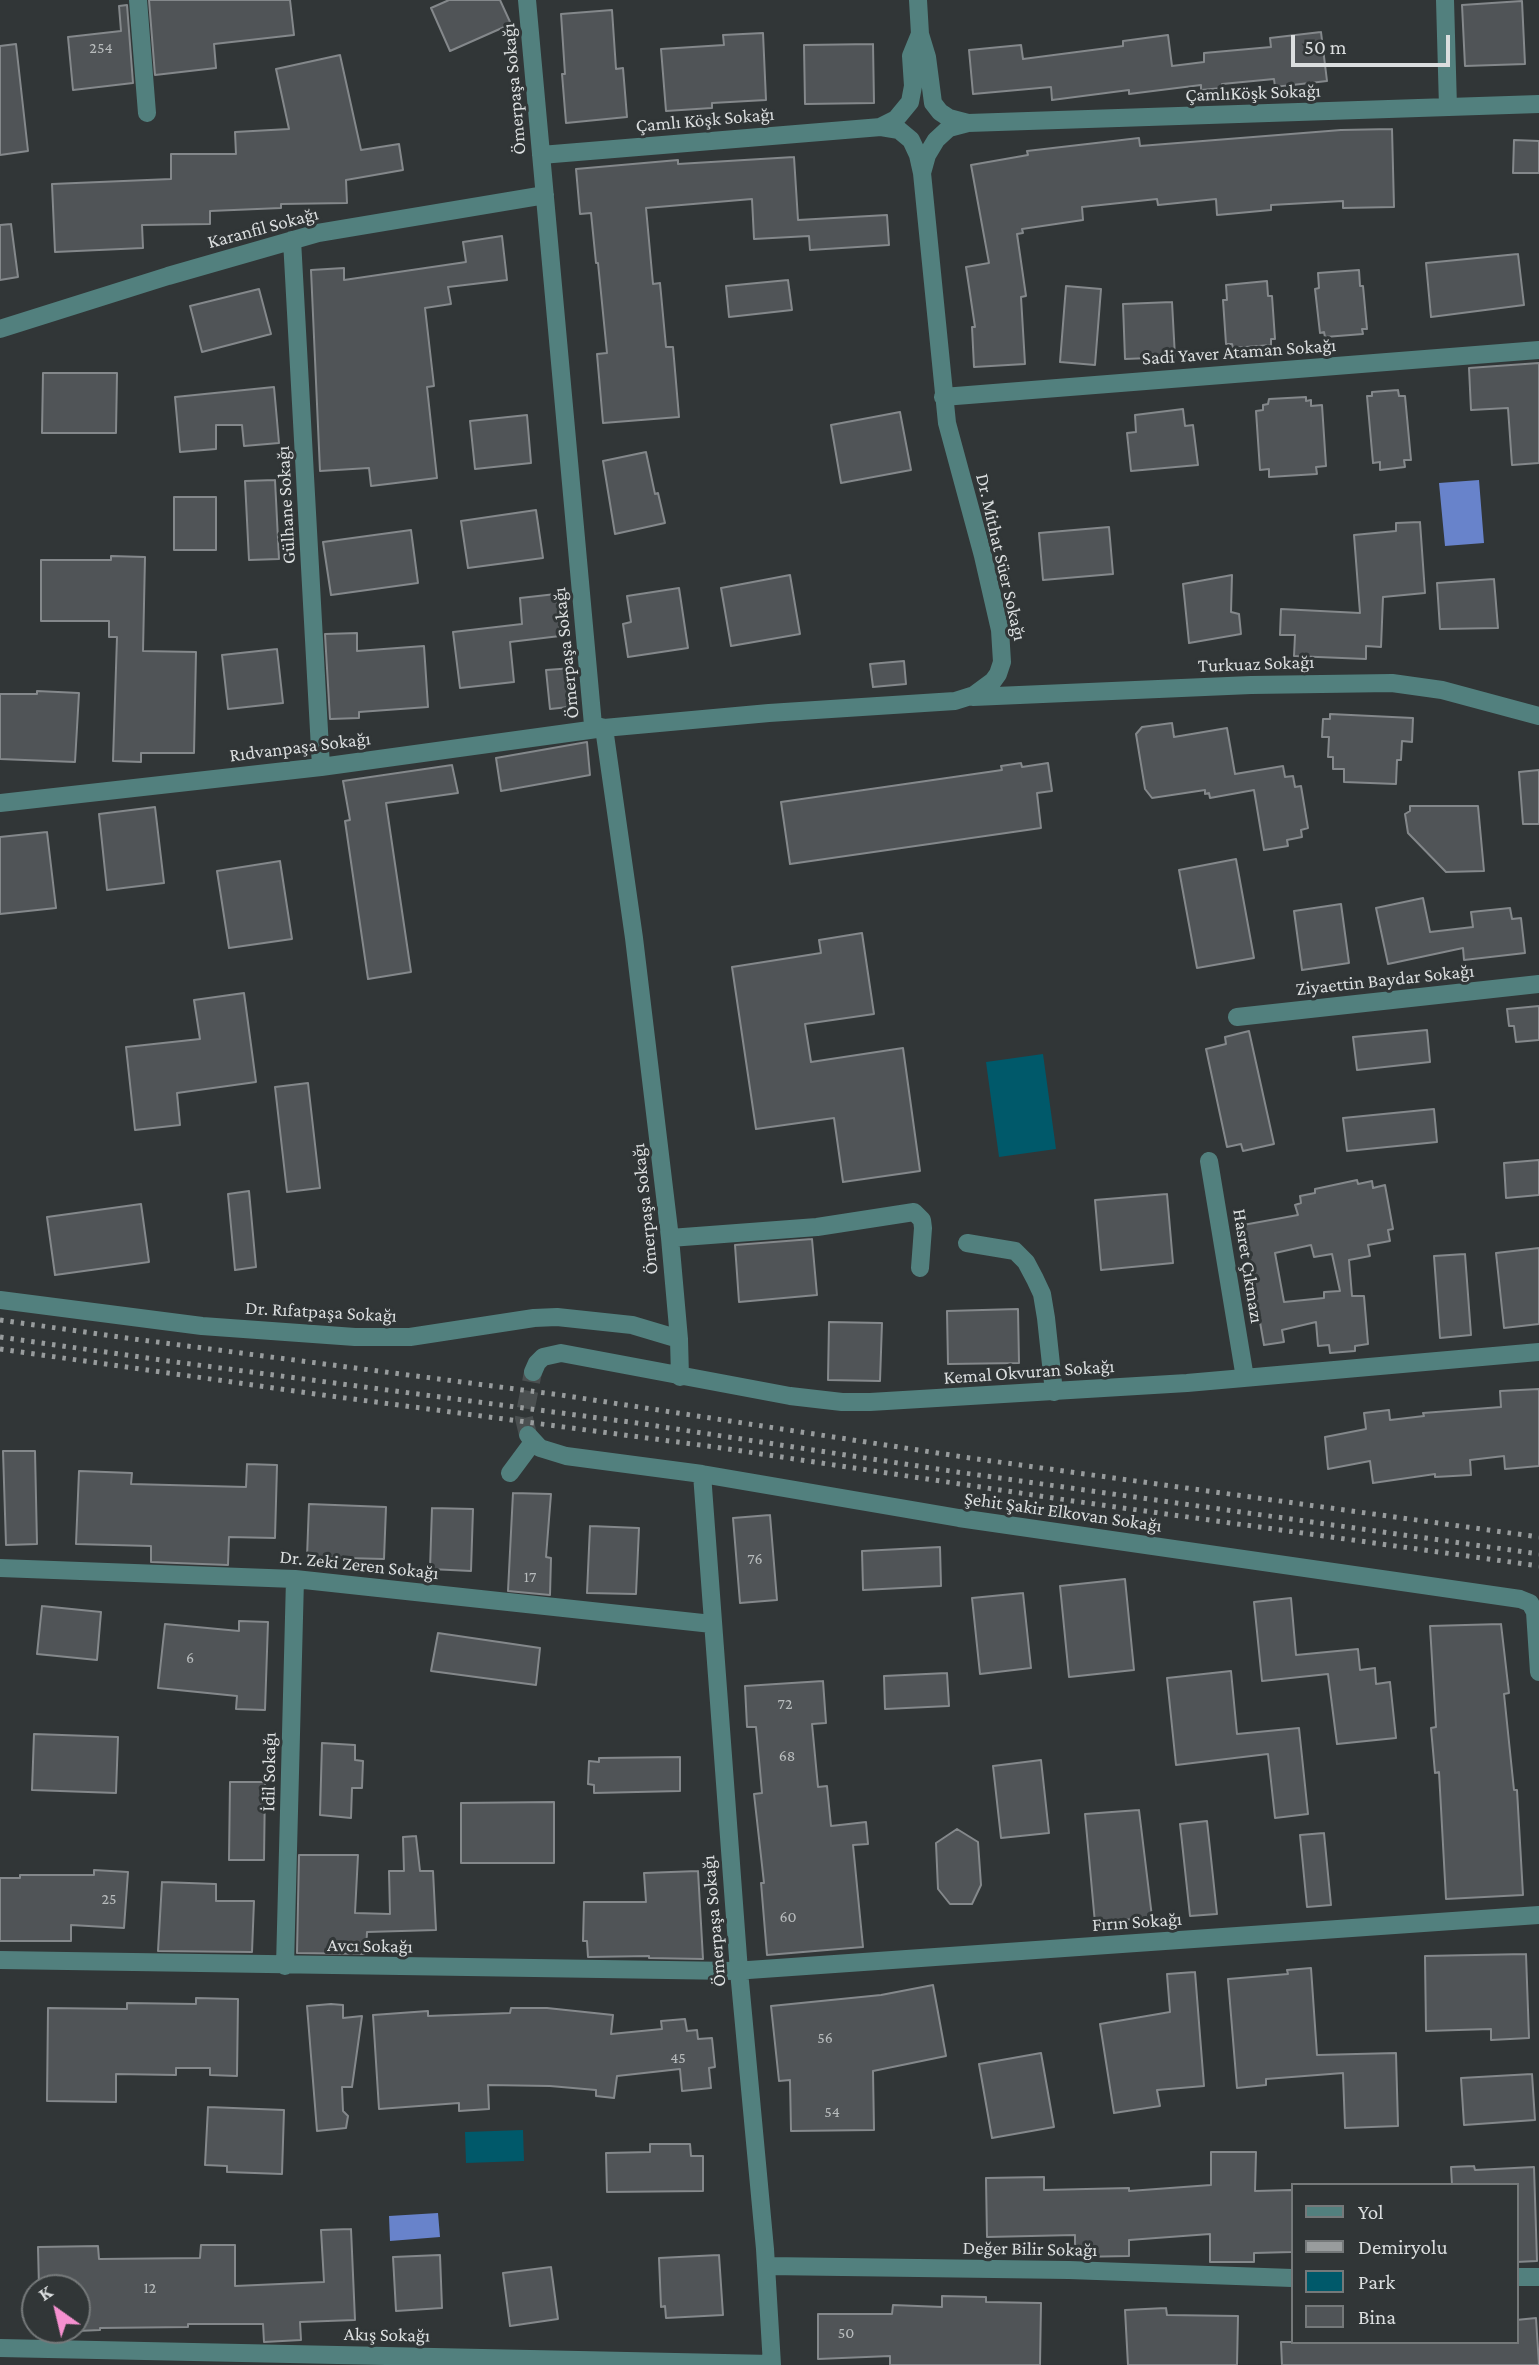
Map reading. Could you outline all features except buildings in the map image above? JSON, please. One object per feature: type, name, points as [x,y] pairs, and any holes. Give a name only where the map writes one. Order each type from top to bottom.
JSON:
[{"type":"street","points":[[138,0],[147,113]]},
{"type":"street","name":"Ömerpaşa Sokağı","points":[[527,0],[593,725],[604,728],[634,938],[670,1238],[680,1339],[680,1377]]},
{"type":"street","points":[[918,0],[920,34],[928,57],[930,92],[935,108],[949,118],[968,123]]},
{"type":"street","points":[[1445,0],[1448,107]]},
{"type":"street","points":[[873,128],[896,119],[910,102],[913,86],[911,56],[920,34]]},
{"type":"street","name":"ÇamlıKöşk Sokağı","points":[[968,123],[1539,104]]},
{"type":"street","name":"Dr. Mithat Süer Sokağı","points":[[922,173],[927,155],[936,140],[949,128],[968,123]]},
{"type":"street","name":"Dr. Mithat Süer Sokağı","points":[[873,128],[891,127],[904,133],[914,144],[922,173],[943,397],[951,442],[997,613],[1002,649],[998,674],[989,685],[970,697]]},
{"type":"street","name":"Çamlı Köşk Sokağı","points":[[541,155],[873,128]]},
{"type":"street","name":"Karanfil Sokağı","points":[[0,329],[292,240],[329,231],[545,195]]},
{"type":"street","name":"Gülhane Sokağı","points":[[292,240],[321,767]]},
{"type":"street","name":"Sadi Yaver Ataman Sokağı","points":[[943,397],[1539,350]]},
{"type":"street","name":"Turkuaz Sokağı","points":[[970,697],[1251,685],[1392,683],[1442,690],[1539,716]]},
{"type":"street","points":[[604,728],[769,713],[955,701],[970,697]]},
{"type":"street","name":"Rıdvanpaşa Sokağı","points":[[0,803],[321,767],[604,728]]},
{"type":"street","name":"Ziyaettin Baydar Sokağı","points":[[1237,1017],[1539,984]]},
{"type":"street","name":"Hasret Çıkmazı","points":[[1209,1161],[1245,1378]]},
{"type":"street","points":[[670,1238],[817,1227],[914,1212],[922,1220],[923,1228],[920,1268]]},
{"type":"street","points":[[967,1243],[1015,1251],[1026,1262],[1042,1294],[1054,1392]]},
{"type":"street","name":"Dr. Rıfatpaşa Sokağı","points":[[0,1300],[202,1326],[355,1337],[410,1337],[534,1318],[557,1317],[632,1325],[680,1339]]},
{"type":"street","name":"Kemal Okvuran Sokağı","points":[[533,1371],[543,1357],[561,1353],[785,1395],[842,1402],[870,1402],[1245,1378],[1539,1352]]},
{"type":"street","name":"Şehit Şakir Elkovan Sokağı","points":[[510,1473],[530,1439],[546,1450],[566,1456],[702,1474],[940,1515],[1520,1599],[1530,1603],[1535,1612],[1539,1672]]},
{"type":"street","name":"Ömerpaşa Sokağı","points":[[702,1474],[772,2365]]},
{"type":"street","name":"Dr. Zeki Zeren Sokağı","points":[[0,1568],[295,1579],[712,1624]]},
{"type":"street","name":"İdil Sokağı","points":[[285,1966],[295,1579]]},
{"type":"street","name":"Fırın Sokağı","points":[[739,1971],[1539,1915]]},
{"type":"street","name":"Avcı Sokağı","points":[[0,1961],[739,1971]]},
{"type":"street","name":"Değer Bilir Sokağı","points":[[766,2266],[1069,2270],[1290,2278]]},
{"type":"street","points":[[1518,2277],[1539,2277]]},
{"type":"street","name":"Akış Sokağı","points":[[0,2348],[772,2365]]},
{"type":"green space","points":[[1043,1054],[1056,1149],[999,1157],[986,1062]]},
{"type":"green space","points":[[523,2130],[524,2161],[466,2163],[465,2132]]},
{"type":"water","points":[[1479,480],[1484,543],[1445,546],[1439,483]]},
{"type":"water","points":[[438,2213],[440,2237],[390,2241],[389,2216]]},
{"type":"tunnel","points":[[528,1435],[524,1418],[533,1372]]},
{"type":"railway","points":[[0,1320],[561,1395],[970,1458],[1539,1537]]},
{"type":"railway","points":[[0,1337],[637,1423],[957,1472],[1539,1554]]},
{"type":"railway","points":[[0,1349],[715,1447],[1073,1501],[1539,1566]]}]
